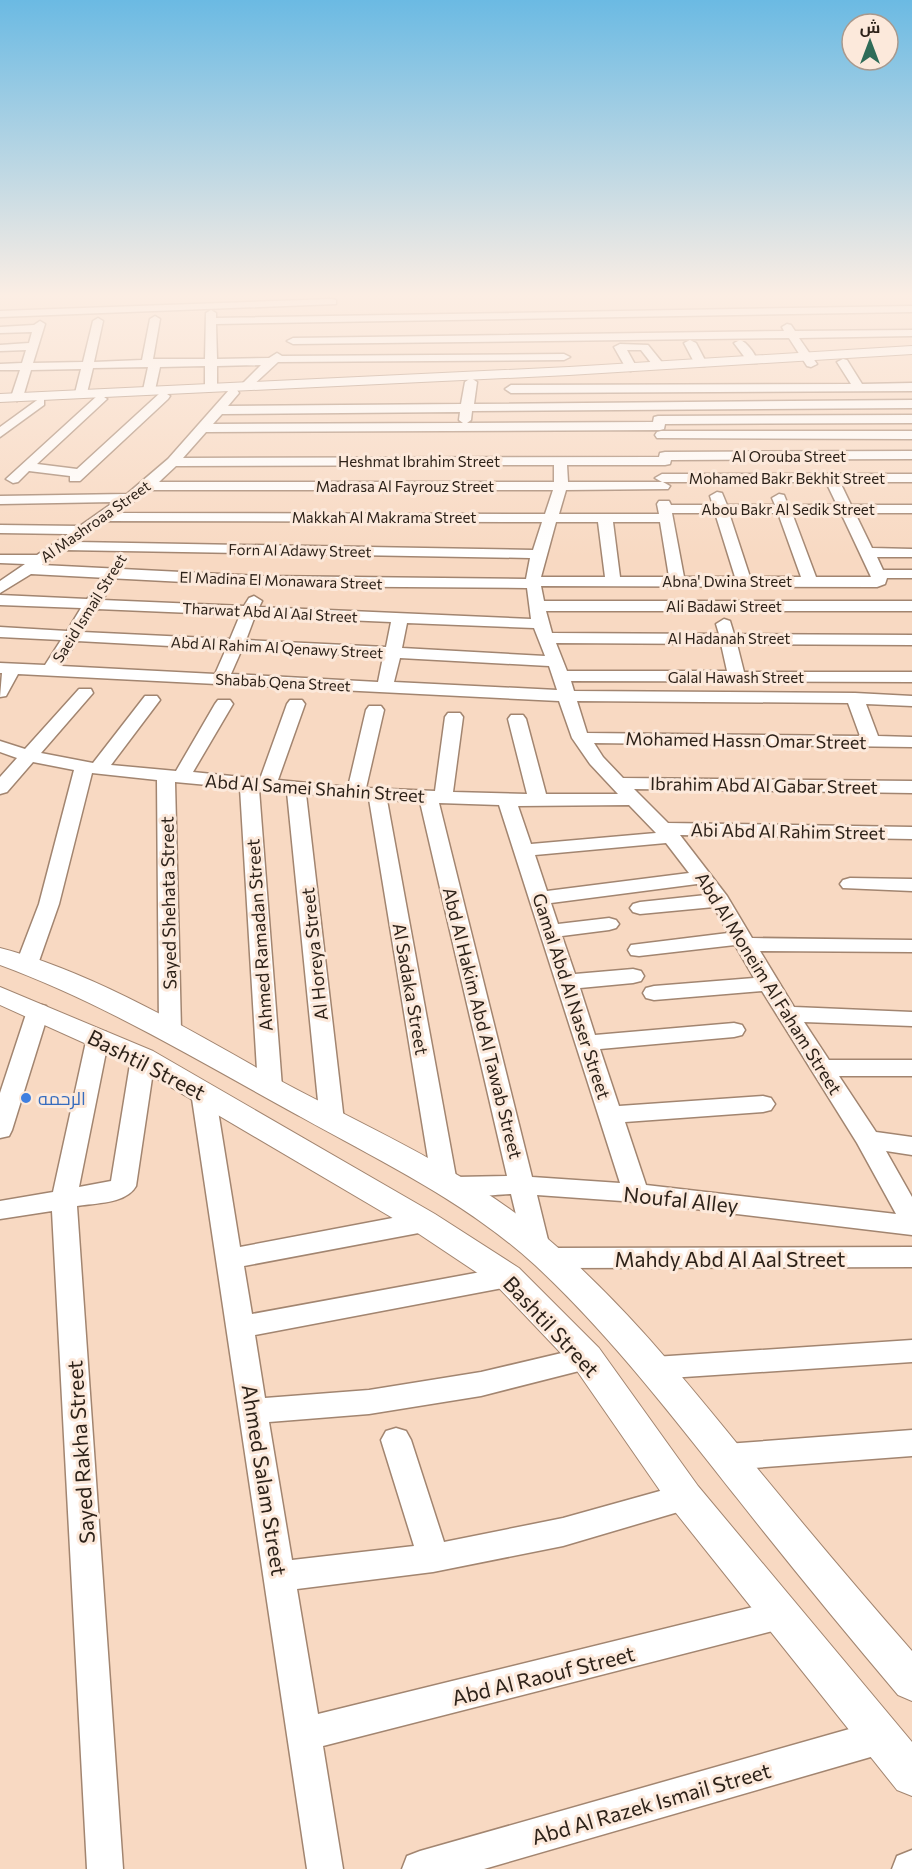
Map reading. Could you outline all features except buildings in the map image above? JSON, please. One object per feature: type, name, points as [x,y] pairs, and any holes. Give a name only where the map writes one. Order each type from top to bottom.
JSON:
[{"type":"street","points":[[17,397],[22,382]]},
{"type":"street","points":[[81,393],[84,382]]},
{"type":"street","points":[[148,390],[149,382]]},
{"type":"street","points":[[212,382],[212,387]]},
{"type":"street","points":[[247,385],[250,382]]},
{"type":"street","points":[[0,398],[311,382]]},
{"type":"street","points":[[0,403],[466,382]]},
{"type":"street","points":[[464,427],[471,382]]},
{"type":"street","points":[[472,382],[511,388],[912,387]]},
{"type":"street","points":[[511,388],[550,382]]},
{"type":"street","points":[[636,382],[638,388]]},
{"type":"street","points":[[685,382],[688,388]]},
{"type":"street","points":[[737,382],[740,388]]},
{"type":"street","points":[[807,382],[808,388]]},
{"type":"street","points":[[855,382],[859,388]]},
{"type":"street","name":"Al Mashroaa Street","points":[[0,588],[147,486],[173,462],[233,393]]},
{"type":"street","points":[[26,467],[78,475],[164,396]]},
{"type":"street","points":[[13,479],[101,399]]},
{"type":"street","points":[[0,434],[40,402]]},
{"type":"street","points":[[850,404],[902,500]]},
{"type":"street","points":[[218,410],[912,404]]},
{"type":"street","points":[[654,406],[665,458],[663,482],[665,513],[677,581]]},
{"type":"street","points":[[660,427],[912,419]]},
{"type":"street","points":[[256,443],[261,427]]},
{"type":"street","points":[[317,441],[321,427]]},
{"type":"street","points":[[379,444],[382,427]]},
{"type":"street","points":[[436,442],[437,427]]},
{"type":"street","points":[[492,427],[492,441]]},
{"type":"street","points":[[543,427],[544,441]]},
{"type":"street","points":[[596,427],[599,444]]},
{"type":"street","points":[[202,428],[660,427],[912,435]]},
{"type":"street","name":"Al Orouba Street","points":[[665,458],[912,455]]},
{"type":"street","name":"Heshmat Ibrahim Street","points":[[173,462],[665,458]]},
{"type":"street","name":"Abd Al Moneim Al Faham Street","points":[[560,460],[561,486],[533,582],[541,623],[581,738],[616,783],[667,833],[720,900],[768,984],[824,1068],[868,1140],[912,1220]]},
{"type":"street","points":[[712,478],[744,581]]},
{"type":"street","name":"Mohamed Bakr Bekhit Street","points":[[663,482],[712,478],[831,478],[902,500],[912,478]]},
{"type":"street","points":[[771,478],[810,581]]},
{"type":"street","points":[[831,478],[878,574]]},
{"type":"street","name":"Madrasa Al Fayrouz Street","points":[[147,486],[561,486],[663,482]]},
{"type":"street","points":[[0,529],[24,514],[130,498]]},
{"type":"street","points":[[0,500],[24,514],[83,530]]},
{"type":"street","name":"Abou Bakr Al Sedik Street","points":[[665,513],[721,509],[846,509],[902,500]]},
{"type":"street","name":"Makkah Al Makrama Street","points":[[102,517],[605,518],[665,513]]},
{"type":"street","points":[[605,518],[613,581]]},
{"type":"street","name":"Forn Al Adawy Street","points":[[60,546],[540,554]]},
{"type":"street","name":"Saeid Ismail Street","points":[[50,670],[127,547]]},
{"type":"street","points":[[867,552],[912,552]]},
{"type":"street","name":"El Madina El Monawara Street","points":[[0,559],[110,574],[262,581],[533,582]]},
{"type":"street","name":"Abna' Dwina Street","points":[[533,582],[877,582],[880,581],[878,574],[912,574]]},
{"type":"street","points":[[221,679],[262,581]]},
{"type":"street","name":"Tharwat Abd Al Aal Street","points":[[0,600],[541,623]]},
{"type":"street","points":[[720,606],[737,677]]},
{"type":"street","name":"Ali Badawi Street","points":[[541,623],[720,606],[910,610]]},
{"type":"street","points":[[385,687],[400,618]]},
{"type":"street","name":"Al Hadanah Street","points":[[541,623],[727,638],[912,640]]},
{"type":"street","name":"Abd Al Rahim Al Qenawy Street","points":[[0,632],[393,653],[557,669]]},
{"type":"street","points":[[0,692],[7,668]]},
{"type":"street","name":"Shabab Qena Street","points":[[7,668],[565,696],[855,698],[912,701]]},
{"type":"street","name":"Galal Hawash Street","points":[[557,669],[737,677],[912,677]]},
{"type":"street","points":[[0,788],[85,693]]},
{"type":"street","points":[[855,698],[871,741]]},
{"type":"street","points":[[13,960],[49,904],[91,768],[151,700]]},
{"type":"street","points":[[174,777],[224,704]]},
{"type":"street","points":[[258,784],[296,704]]},
{"type":"street","points":[[366,793],[375,710]]},
{"type":"street","points":[[436,798],[454,717]]},
{"type":"street","points":[[517,719],[538,800]]},
{"type":"street","name":"Mohamed Hassn Omar Street","points":[[581,738],[912,742]]},
{"type":"street","name":"Abd Al Samei Shahin Street","points":[[0,746],[28,756],[91,768],[174,777],[436,798],[633,799]]},
{"type":"street","name":"Sayed Shehata Street","points":[[170,1030],[174,777]]},
{"type":"street","name":"Ibrahim Abd Al Gabar Street","points":[[616,783],[912,787]]},
{"type":"street","name":"Ahmed Ramadan Street","points":[[258,784],[270,1087]]},
{"type":"street","name":"Al Horeya Street","points":[[296,787],[332,1121]]},
{"type":"street","name":"Al Sadaka Street","points":[[366,793],[447,1185]]},
{"type":"street","name":"Abd Al Hakim Abd Al Tawab Street","points":[[436,798],[522,1185],[543,1253]]},
{"type":"street","name":"Gamal Abd Al Naser Street","points":[[507,800],[636,1193]]},
{"type":"street","name":"Abi Abd Al Rahim Street","points":[[524,850],[667,833],[912,833]]},
{"type":"street","points":[[540,898],[703,877]]},
{"type":"street","points":[[850,884],[912,885]]},
{"type":"street","points":[[640,908],[720,900]]},
{"type":"street","points":[[551,931],[609,924]]},
{"type":"street","points":[[639,950],[744,941],[912,946]]},
{"type":"street","name":"Bashtil Street","points":[[13,960],[131,1009],[447,1185],[504,1221],[543,1253],[654,1368],[836,1593],[912,1682]]},
{"type":"street","points":[[567,982],[633,976]]},
{"type":"street","points":[[654,993],[768,984]]},
{"type":"street","name":"Bashtil Street","points":[[0,995],[143,1058],[424,1222],[508,1277],[587,1358],[685,1497],[912,1775]]},
{"type":"street","points":[[0,1130],[38,1011]]},
{"type":"street","points":[[788,1014],[912,1019]]},
{"type":"street","points":[[587,1043],[734,1030]]},
{"type":"street","name":"Sayed Rakha Street","points":[[99,1037],[64,1199],[105,1869]]},
{"type":"street","points":[[0,1210],[113,1191],[123,1186],[143,1058]]},
{"type":"street","points":[[824,1068],[912,1068]]},
{"type":"street","name":"Ahmed Salam Street","points":[[203,1092],[326,1869]]},
{"type":"street","points":[[610,1115],[763,1104]]},
{"type":"street","points":[[868,1140],[912,1146]]},
{"type":"street","name":"Noufal Alley","points":[[447,1185],[522,1185],[636,1193],[912,1226]]},
{"type":"street","points":[[230,1259],[424,1222]]},
{"type":"street","name":"Mahdy Abd Al Aal Street","points":[[543,1253],[912,1257]]},
{"type":"street","points":[[240,1327],[508,1277]]},
{"type":"street","points":[[654,1368],[912,1351]]},
{"type":"street","points":[[253,1411],[369,1402],[481,1384],[587,1358]]},
{"type":"street","points":[[396,1440],[433,1558]]},
{"type":"street","points":[[726,1457],[912,1443]]},
{"type":"street","points":[[281,1576],[433,1558],[563,1532],[685,1497]]},
{"type":"street","name":"Abd Al Raouf Street","points":[[304,1734],[782,1615]]},
{"type":"street","name":"Abd Al Razek Ismail Street","points":[[420,1869],[881,1737]]},
{"type":"place","name":"الرحمه","points":[[26,1098]]}]
